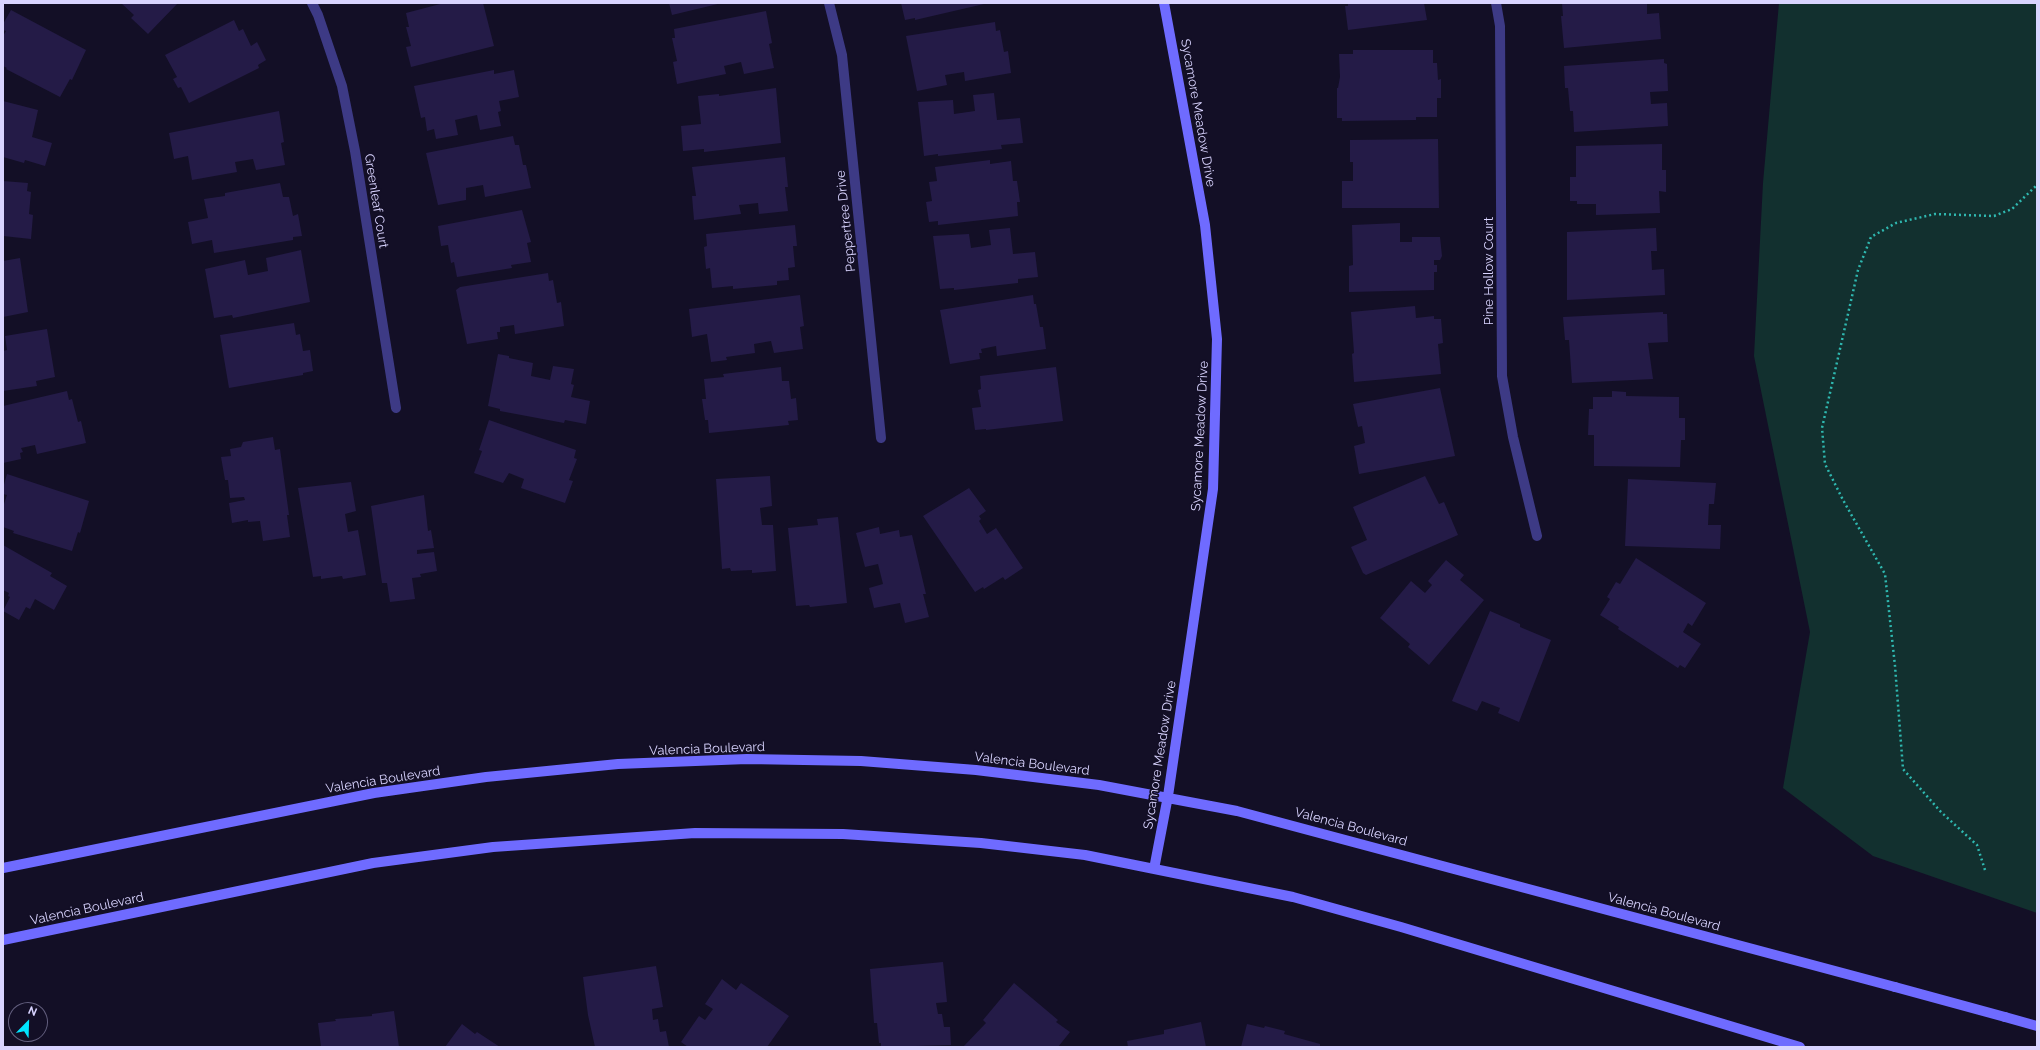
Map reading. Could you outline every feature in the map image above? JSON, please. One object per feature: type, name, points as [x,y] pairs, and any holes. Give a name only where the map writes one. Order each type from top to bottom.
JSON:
[{"type":"street","name":"Greenleaf Court","points":[[312,3],[318,15],[342,86],[355,150],[396,408]]},
{"type":"street","name":"Peppertree Drive","points":[[829,3],[842,55],[881,438]]},
{"type":"street","name":"Sycamore Meadow Drive","points":[[1154,869],[1168,796],[1213,489],[1217,340],[1205,225],[1164,3]]},
{"type":"street","name":"Pine Hollow Court","points":[[1496,3],[1500,26],[1502,376],[1513,437],[1537,536]]},
{"type":"street","name":"Valencia Boulevard","points":[[3,868],[374,793],[486,777],[618,764],[747,759],[861,761],[976,770],[1099,784],[1168,796],[1237,811],[2037,1026]]},
{"type":"street","name":"Valencia Boulevard","points":[[3,940],[374,863],[493,847],[696,833],[843,834],[981,844],[1085,855],[1292,897],[1387,923],[1800,1047]]},
{"type":"path","points":[[1985,870],[1977,845],[1940,812],[1903,769],[1895,666],[1885,574],[1843,500],[1825,464],[1822,428],[1858,270],[1871,237],[1896,223],[1935,214],[1994,216],[2012,209],[2037,185]]},
{"type":"green space","points":[[1779,3],[2037,3],[2037,913],[1873,856],[1783,788],[1810,632],[1754,356],[1763,183]]},
{"type":"building","points":[[121,3],[178,3],[148,34],[131,18],[134,15]]},
{"type":"building","points":[[444,3],[483,3],[494,46],[411,67],[406,47],[411,46],[406,27],[409,27],[406,13]]},
{"type":"building","points":[[669,3],[722,3],[672,15]]},
{"type":"building","points":[[901,3],[984,4],[915,20],[915,18],[905,20]]},
{"type":"building","points":[[1348,3],[1424,3],[1427,20],[1348,30],[1345,6],[1348,6]]},
{"type":"building","points":[[1562,3],[1647,3],[1647,14],[1659,13],[1661,39],[1564,48],[1561,16],[1563,16]]},
{"type":"building","points":[[11,10],[86,50],[72,80],[70,79],[60,97],[6,69],[7,68],[3,66],[3,36],[6,31],[3,30],[3,24]]},
{"type":"building","points":[[766,11],[772,43],[769,44],[774,68],[744,74],[741,62],[724,66],[726,74],[677,84],[673,62],[677,61],[672,38],[675,38],[674,29]]},
{"type":"building","points":[[234,20],[239,31],[243,29],[251,46],[257,42],[266,60],[258,65],[259,68],[189,103],[181,87],[178,88],[173,79],[177,77],[165,55]]},
{"type":"building","points":[[995,22],[996,31],[1000,30],[1004,52],[1008,51],[1011,73],[965,81],[964,72],[945,75],[947,85],[917,91],[906,36]]},
{"type":"building","points":[[1353,50],[1433,50],[1433,63],[1437,63],[1438,80],[1441,79],[1441,98],[1437,98],[1437,117],[1416,117],[1416,120],[1342,121],[1342,118],[1337,118],[1337,88],[1340,77],[1339,54],[1353,54]]},
{"type":"building","points":[[1664,59],[1664,63],[1667,64],[1668,91],[1650,92],[1651,104],[1667,103],[1668,126],[1574,132],[1573,111],[1570,111],[1568,88],[1565,88],[1564,66]]},
{"type":"building","points":[[494,70],[494,74],[514,70],[519,97],[499,101],[501,111],[498,112],[501,126],[480,130],[477,115],[455,120],[458,135],[436,139],[434,129],[427,131],[425,117],[421,118],[414,86]]},
{"type":"building","points":[[776,88],[781,143],[704,152],[704,149],[683,151],[681,126],[701,124],[698,96],[719,94],[719,96]]},
{"type":"building","points":[[994,93],[997,120],[1020,118],[1023,143],[1001,145],[1002,149],[938,156],[938,154],[924,156],[918,102],[953,100],[954,114],[975,111],[973,95]]},
{"type":"building","points":[[3,101],[38,110],[32,137],[52,143],[45,166],[25,160],[24,163],[3,157]]},
{"type":"building","points":[[279,111],[284,142],[281,143],[285,165],[256,170],[253,159],[235,162],[237,172],[192,180],[188,156],[174,159],[169,133]]},
{"type":"building","points":[[513,136],[515,145],[519,145],[523,165],[526,165],[531,188],[485,197],[483,185],[466,188],[466,200],[438,205],[426,153]]},
{"type":"building","points":[[1438,139],[1439,208],[1342,208],[1342,181],[1353,181],[1353,162],[1350,162],[1350,140]]},
{"type":"building","points":[[1662,144],[1662,170],[1666,170],[1666,192],[1659,191],[1660,213],[1596,215],[1596,204],[1577,204],[1577,201],[1570,201],[1570,177],[1576,177],[1576,146]]},
{"type":"building","points":[[785,157],[788,187],[785,187],[788,211],[759,214],[758,203],[739,205],[741,214],[694,220],[692,196],[696,196],[692,167]]},
{"type":"building","points":[[990,160],[990,164],[1011,161],[1013,181],[1017,181],[1020,202],[1017,202],[1018,216],[938,225],[938,221],[929,222],[926,202],[932,201],[929,182],[937,181],[935,167]]},
{"type":"building","points":[[3,181],[28,183],[27,191],[31,192],[29,214],[33,215],[31,239],[3,236]]},
{"type":"building","points":[[280,183],[283,197],[289,197],[293,216],[298,214],[302,236],[293,237],[293,240],[214,253],[212,240],[192,244],[188,222],[208,218],[204,199],[225,196],[225,193]]},
{"type":"building","points":[[522,210],[531,242],[527,243],[531,262],[511,265],[512,268],[457,277],[454,262],[451,263],[448,245],[441,246],[438,226]]},
{"type":"building","points":[[1400,223],[1400,242],[1412,242],[1412,237],[1440,237],[1442,256],[1440,260],[1434,260],[1434,265],[1437,265],[1437,272],[1434,272],[1434,290],[1349,292],[1349,266],[1353,265],[1352,225]]},
{"type":"building","points":[[795,225],[797,246],[793,246],[795,267],[788,268],[789,280],[777,281],[777,285],[733,289],[733,286],[712,288],[710,268],[706,269],[704,247],[707,246],[706,234]]},
{"type":"building","points":[[1010,228],[1013,254],[1035,252],[1038,277],[1018,279],[1018,283],[954,290],[954,288],[940,289],[933,236],[969,234],[971,248],[991,245],[989,230]]},
{"type":"building","points":[[1656,228],[1657,251],[1651,251],[1652,270],[1664,269],[1665,295],[1567,300],[1567,232]]},
{"type":"building","points":[[301,250],[310,302],[233,318],[232,315],[214,318],[205,269],[245,260],[248,275],[268,271],[266,258]]},
{"type":"building","points":[[20,258],[28,312],[3,317],[3,261]]},
{"type":"building","points":[[548,273],[549,281],[553,280],[557,303],[561,302],[564,326],[515,334],[514,325],[500,327],[500,332],[497,332],[498,339],[467,344],[456,290],[460,287]]},
{"type":"building","points":[[800,295],[804,326],[800,327],[803,349],[774,353],[771,341],[754,344],[755,353],[726,357],[727,360],[711,362],[707,334],[692,337],[689,309]]},
{"type":"building","points":[[1033,295],[1040,327],[1043,327],[1046,349],[997,356],[996,346],[981,349],[982,353],[979,353],[980,359],[950,364],[940,310]]},
{"type":"building","points":[[1415,306],[1416,318],[1434,316],[1434,319],[1441,319],[1443,343],[1438,344],[1441,374],[1354,382],[1352,354],[1354,353],[1351,312]]},
{"type":"building","points":[[1663,312],[1663,314],[1667,314],[1668,342],[1648,343],[1653,379],[1572,383],[1569,340],[1565,340],[1563,317]]},
{"type":"building","points":[[294,323],[296,335],[300,334],[303,351],[310,350],[313,371],[303,373],[303,375],[229,388],[220,335]]},
{"type":"building","points":[[47,329],[55,377],[36,381],[37,386],[3,391],[3,351],[7,350],[5,336]]},
{"type":"building","points":[[498,354],[533,363],[531,376],[550,380],[553,366],[574,369],[571,384],[574,385],[571,397],[590,401],[586,424],[565,420],[564,423],[500,411],[500,409],[488,406]]},
{"type":"building","points":[[781,367],[782,381],[789,381],[791,399],[796,398],[798,420],[788,421],[789,425],[709,433],[708,420],[705,420],[702,399],[706,399],[704,379],[724,377],[723,374]]},
{"type":"building","points":[[1056,367],[1063,421],[975,430],[972,408],[981,407],[978,390],[981,389],[980,376]]},
{"type":"building","points":[[1440,388],[1455,456],[1359,474],[1354,446],[1365,443],[1362,426],[1358,427],[1353,404]]},
{"type":"building","points":[[67,391],[69,400],[72,399],[78,422],[81,421],[86,443],[37,454],[35,445],[21,448],[23,452],[20,453],[21,459],[3,463],[3,406]]},
{"type":"building","points":[[1612,391],[1626,392],[1626,396],[1679,397],[1679,418],[1685,418],[1685,440],[1681,440],[1680,467],[1594,466],[1594,435],[1588,435],[1589,409],[1593,409],[1593,397],[1612,397]]},
{"type":"building","points":[[489,420],[576,450],[574,458],[577,459],[569,480],[573,481],[565,503],[521,488],[524,479],[509,473],[503,483],[474,473],[482,451],[479,450]]},
{"type":"building","points":[[273,437],[275,450],[280,449],[289,515],[287,515],[290,537],[263,541],[260,521],[248,522],[248,520],[232,523],[229,503],[245,500],[244,497],[230,498],[228,480],[225,480],[221,457],[231,456],[230,449],[241,447],[243,442]]},
{"type":"building","points":[[7,474],[89,501],[80,533],[78,532],[72,551],[13,533],[14,531],[3,527],[3,507],[7,495],[3,494],[3,488]]},
{"type":"building","points":[[770,476],[772,506],[760,508],[762,525],[773,525],[776,571],[752,573],[752,570],[731,571],[730,568],[722,569],[716,479]]},
{"type":"building","points":[[1425,476],[1439,504],[1444,502],[1458,535],[1366,575],[1363,573],[1351,547],[1367,540],[1353,507]]},
{"type":"building","points":[[1628,479],[1716,483],[1714,504],[1709,504],[1708,525],[1721,525],[1720,549],[1625,546]]},
{"type":"building","points":[[351,482],[356,511],[345,514],[348,532],[358,530],[366,575],[343,579],[342,576],[321,579],[321,576],[313,577],[298,488]]},
{"type":"building","points":[[969,488],[986,511],[979,516],[981,519],[979,521],[987,534],[996,528],[1023,568],[1005,580],[1003,577],[984,589],[983,587],[975,592],[923,516]]},
{"type":"building","points":[[424,495],[428,531],[431,530],[434,548],[417,550],[417,554],[434,552],[437,571],[420,574],[421,577],[412,578],[415,599],[390,602],[387,583],[382,583],[371,506]]},
{"type":"building","points":[[838,517],[847,603],[810,607],[809,605],[796,606],[788,528],[818,525],[817,519]]},
{"type":"building","points":[[879,527],[880,534],[899,530],[900,537],[912,535],[926,594],[923,594],[929,617],[905,623],[900,603],[874,608],[869,588],[883,584],[878,564],[865,567],[856,533]]},
{"type":"building","points":[[3,545],[52,573],[50,576],[67,586],[54,610],[35,599],[30,609],[26,607],[19,620],[3,611],[10,597],[8,596],[9,593],[3,590]]},
{"type":"building","points":[[1636,558],[1706,603],[1692,626],[1688,623],[1683,632],[1701,644],[1685,668],[1680,665],[1678,668],[1618,629],[1619,627],[1600,615],[1610,599],[1607,597],[1616,582],[1620,584]]},
{"type":"building","points":[[1446,560],[1464,575],[1460,580],[1484,600],[1429,665],[1408,647],[1410,644],[1380,618],[1411,581],[1425,593],[1432,585],[1428,581]]},
{"type":"building","points":[[1490,611],[1520,624],[1520,627],[1551,640],[1519,722],[1498,713],[1500,708],[1482,701],[1477,711],[1452,701]]},
{"type":"building","points":[[943,962],[947,1002],[936,1003],[938,1014],[942,1014],[944,1027],[950,1027],[951,1045],[881,1047],[881,1043],[879,1043],[877,1023],[874,1023],[870,969]]},
{"type":"building","points":[[656,966],[663,1007],[652,1009],[653,1020],[658,1019],[660,1032],[666,1031],[669,1047],[595,1047],[588,1015],[583,977]]},
{"type":"building","points":[[722,979],[736,990],[741,983],[789,1016],[767,1047],[688,1047],[681,1042],[699,1016],[705,1020],[713,1009],[705,1004]]},
{"type":"building","points":[[1014,983],[1058,1020],[1056,1022],[1070,1032],[1058,1047],[963,1047],[986,1023],[983,1020]]},
{"type":"building","points":[[394,1011],[399,1047],[321,1047],[318,1023],[336,1021],[335,1019],[372,1016],[372,1014]]},
{"type":"building","points":[[1201,1022],[1206,1047],[1128,1047],[1127,1041],[1164,1034],[1164,1030]]},
{"type":"building","points":[[462,1024],[475,1034],[477,1032],[500,1047],[445,1047]]},
{"type":"building","points":[[1247,1024],[1264,1028],[1265,1026],[1285,1031],[1284,1034],[1320,1044],[1320,1047],[1241,1047]]}]
